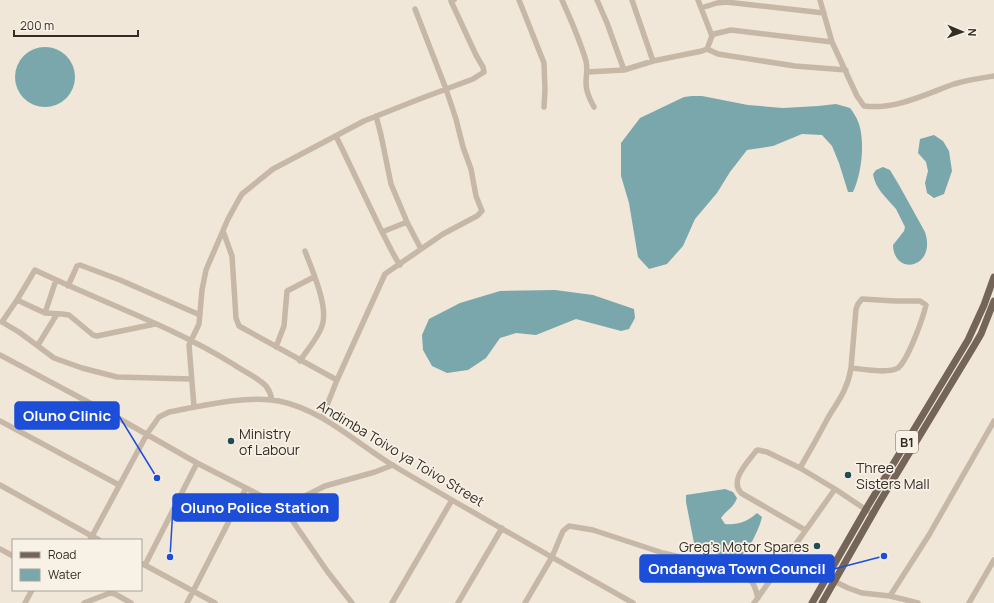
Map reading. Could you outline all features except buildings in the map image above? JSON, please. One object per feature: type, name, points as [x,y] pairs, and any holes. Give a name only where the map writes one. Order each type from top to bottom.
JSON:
[{"type":"main road","name":"B1","points":[[812,603],[866,509],[968,340],[984,305],[994,277]]},
{"type":"main road","points":[[984,305],[993,305]]},
{"type":"main road","name":"B1","points":[[822,603],[873,514],[974,346],[993,305]]},
{"type":"street","points":[[194,408],[189,350],[191,340],[198,328],[202,290],[206,270],[239,199],[269,172],[336,136],[376,116],[473,79],[484,72],[451,1],[454,0]]},
{"type":"street","points":[[519,0],[544,63],[544,107]]},
{"type":"street","points":[[562,0],[586,60],[588,68],[586,83],[588,95],[594,107]]},
{"type":"street","points":[[597,0],[624,70]]},
{"type":"street","points":[[632,0],[653,61]]},
{"type":"street","points":[[698,0],[712,36]]},
{"type":"street","points":[[820,0],[832,42],[860,101],[864,106],[890,106],[956,84],[994,76]]},
{"type":"street","points":[[701,8],[726,2],[824,13]]},
{"type":"street","points":[[322,418],[382,278],[389,271],[400,265],[421,248],[482,212],[475,192],[469,163],[463,148],[446,89],[415,9]]},
{"type":"street","points":[[707,49],[714,34],[735,29],[832,42]]},
{"type":"street","points":[[587,72],[624,70],[653,61],[707,49],[718,54],[787,65],[846,70]]},
{"type":"street","points":[[376,116],[391,184],[407,222],[421,248]]},
{"type":"street","points":[[336,136],[382,232],[400,265]]},
{"type":"street","points":[[382,232],[407,222]]},
{"type":"street","points":[[223,231],[232,256],[236,322],[239,326],[276,348],[337,380]]},
{"type":"street","points":[[300,360],[321,329],[324,320],[324,307],[305,251]]},
{"type":"street","points":[[68,286],[77,266],[80,265],[120,280],[200,315]]},
{"type":"street","points":[[191,379],[110,376],[54,358],[38,345],[2,322],[35,270],[68,286],[128,310],[217,354],[262,382],[268,389],[272,400]]},
{"type":"street","points":[[276,348],[284,326],[287,291],[314,277]]},
{"type":"street","points":[[45,313],[56,280]]},
{"type":"street","points":[[17,300],[45,313],[69,316],[85,327],[90,334],[97,336],[156,324]]},
{"type":"street","points":[[800,468],[834,409],[842,398],[850,378],[856,310],[861,300],[920,301],[926,305],[924,316],[905,359],[898,368],[878,371],[851,368]]},
{"type":"street","points":[[38,345],[57,314]]},
{"type":"street","points":[[0,355],[147,434],[197,463],[283,507],[352,603]]},
{"type":"street","name":"Andimba Toivo ya Toivo Street","points":[[91,538],[147,434],[159,417],[194,408],[243,400],[272,400],[306,410],[322,418],[393,465],[633,603]]},
{"type":"street","points":[[0,421],[119,485]]},
{"type":"street","points":[[890,596],[928,535],[994,421]]},
{"type":"street","points":[[805,530],[741,493],[736,485],[739,476],[756,451],[767,452],[800,468],[873,514]]},
{"type":"street","points":[[197,463],[143,564],[215,603]]},
{"type":"street","points":[[283,507],[325,486],[375,472],[393,465]]},
{"type":"street","points":[[0,485],[91,538]]},
{"type":"street","points":[[186,603],[246,488]]},
{"type":"street","points":[[756,600],[835,489]]},
{"type":"street","points":[[392,603],[452,500]]},
{"type":"street","points":[[525,603],[552,557],[563,531],[569,526],[593,530],[663,553],[735,570],[746,576],[752,582],[756,600]]},
{"type":"street","points":[[458,603],[502,528]]},
{"type":"street","points":[[0,549],[12,555]]},
{"type":"street","points":[[969,603],[994,560]]},
{"type":"street","points":[[818,603],[834,581],[862,593],[890,596],[917,603]]},
{"type":"street","points":[[25,603],[31,591]]},
{"type":"street","points":[[84,603],[110,593],[131,603]]},
{"type":"water","points":[[45,47],[62,52],[70,60],[75,77],[70,94],[62,102],[45,107],[28,102],[20,94],[15,77],[20,60],[28,52]]},
{"type":"water","points":[[702,96],[748,105],[783,108],[836,104],[850,108],[860,127],[862,145],[861,166],[853,192],[848,192],[832,146],[822,135],[802,134],[773,146],[747,150],[730,172],[717,193],[695,219],[683,246],[667,264],[649,269],[638,257],[629,203],[621,176],[621,143],[640,118],[684,97]]},
{"type":"water","points":[[934,135],[943,141],[949,151],[952,171],[944,194],[934,198],[927,193],[925,183],[928,171],[926,162],[918,153],[920,139]]},
{"type":"water","points":[[883,167],[890,170],[925,232],[927,244],[925,254],[914,264],[900,262],[895,255],[893,245],[904,231],[905,227],[896,209],[882,193],[874,179],[873,174],[876,170]]},
{"type":"water","points":[[555,290],[593,295],[634,309],[635,318],[629,329],[621,331],[576,319],[536,335],[516,333],[500,338],[486,358],[468,370],[447,373],[432,366],[423,350],[422,335],[429,319],[460,303],[500,291]]},
{"type":"water","points":[[725,489],[733,492],[737,498],[734,504],[721,518],[725,524],[742,522],[750,519],[757,513],[762,517],[756,534],[749,547],[744,553],[736,558],[721,555],[694,543],[686,502],[686,495]]},
{"type":"place","name":"Ministry of Labour","points":[[231,441]]},
{"type":"place","name":"Three Sisters Mall","points":[[848,475]]},
{"type":"place","name":"Oluno Clinic","points":[[157,478]]},
{"type":"place","name":"Greg's Motor Spares","points":[[817,546]]},
{"type":"place","name":"Ondangwa Town Council","points":[[884,556]]},
{"type":"place","name":"Oluno Police Station","points":[[170,557]]}]
